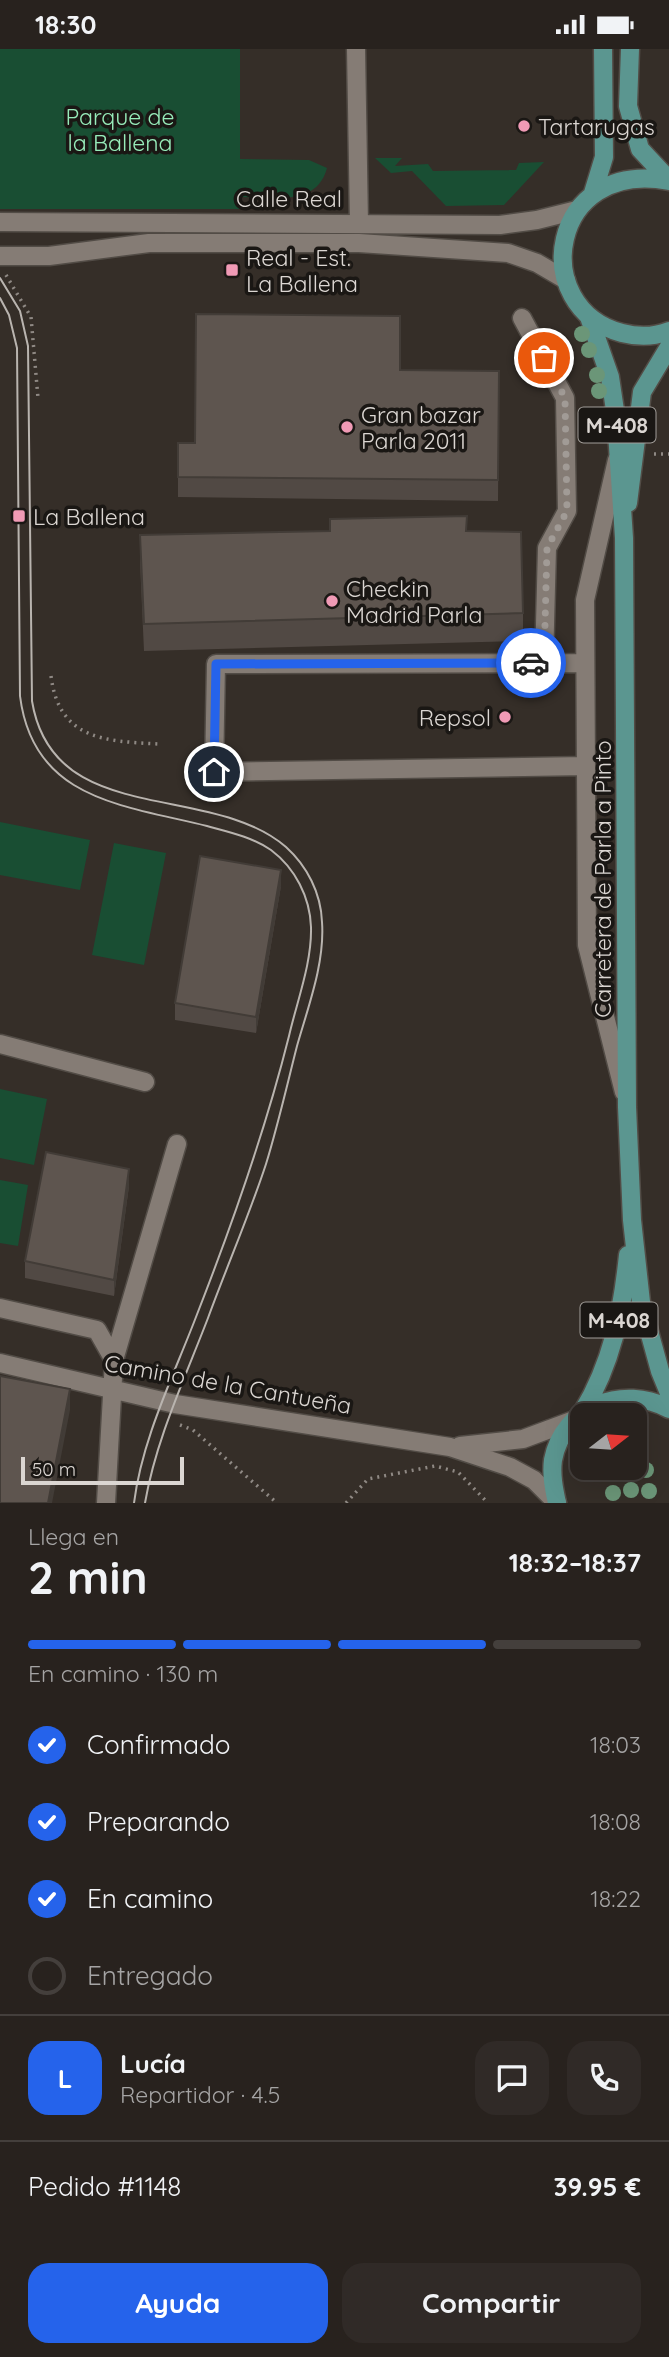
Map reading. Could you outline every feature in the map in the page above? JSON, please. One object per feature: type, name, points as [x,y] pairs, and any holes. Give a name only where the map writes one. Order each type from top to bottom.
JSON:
[{"type":"main road","points":[[593,193],[604,157],[603,49]]},
{"type":"main road","points":[[629,49],[628,106],[639,149],[669,181]]},
{"type":"main road","name":"M-408","points":[[669,181],[644,176],[617,180],[593,193],[577,211],[566,232],[562,256],[566,280],[575,300],[590,317],[611,330],[635,336],[669,331]]},
{"type":"main road","name":"Carretera de Parla a Pinto","points":[[590,317],[610,377],[617,417],[617,460],[624,538],[627,1107],[632,1220],[641,1302],[660,1371],[669,1393]]},
{"type":"main road","name":"Carretera de Parla a Pinto","points":[[624,538],[642,392],[669,347]]},
{"type":"main road","name":"Carretera de Parla a Pinto","points":[[586,1403],[600,1382],[612,1352],[624,1299],[632,1220]]},
{"type":"main road","points":[[601,1403],[630,1397],[656,1402],[669,1409]]},
{"type":"main road","name":"M-408","points":[[557,1503],[552,1482],[553,1459],[561,1438],[570,1426]]},
{"type":"street","points":[[356,49],[359,223]]},
{"type":"street","name":"Calle Real","points":[[0,222],[500,225],[577,211]]},
{"type":"street","name":"Calle Real","points":[[0,256],[49,256],[149,243],[359,243],[508,253],[537,263],[566,280]]},
{"type":"street","points":[[522,318],[565,398],[567,511],[547,548],[544,663]]},
{"type":"street","points":[[617,460],[585,600],[587,945],[627,1107]]},
{"type":"street","points":[[585,663],[216,664],[214,772],[585,766]]},
{"type":"street","points":[[0,1044],[145,1081]]},
{"type":"street","points":[[106,1503],[114,1360],[177,1145]]},
{"type":"street","points":[[0,1308],[97,1330],[114,1360]]},
{"type":"street","name":"Camino de la Cantueña","points":[[0,1363],[175,1404],[450,1447],[510,1467],[534,1480],[557,1503]]},
{"type":"street","name":"Camino de la Cantueña","points":[[450,1447],[523,1439],[570,1419]]},
{"type":"path","points":[[0,270],[9,278],[31,317],[38,398]]},
{"type":"path","points":[[51,676],[58,708],[85,734],[158,744]]},
{"type":"path","points":[[177,1423],[193,1430],[277,1503]]},
{"type":"path","points":[[346,1503],[368,1479],[435,1466],[458,1472],[488,1503]]},
{"type":"green space","name":"Parque de la Ballena","points":[[0,49],[240,49],[240,159],[309,160],[327,168],[322,180],[314,189],[304,194],[279,198],[241,197],[240,209],[0,209]]},
{"type":"green space","points":[[375,158],[402,158],[395,166],[428,164],[433,171],[516,170],[519,163],[544,162],[504,205],[446,206],[412,171],[391,173]]},
{"type":"green space","points":[[0,822],[90,840],[80,890],[0,875]]},
{"type":"green space","points":[[114,843],[166,853],[144,965],[92,955]]},
{"type":"green space","points":[[0,1089],[47,1099],[34,1165],[0,1158]]},
{"type":"green space","points":[[0,1180],[28,1185],[18,1246],[0,1243]]},
{"type":"building","name":"Gran bazar Parla 2011","points":[[196,314],[400,316],[400,370],[499,371],[498,480],[178,477],[178,443],[195,443]]},
{"type":"building","name":"Checkin Madrid Parla","points":[[467,516],[466,531],[521,532],[523,613],[144,624],[140,535],[330,531],[330,519]]},
{"type":"building","points":[[200,856],[281,870],[256,1017],[175,1003]]},
{"type":"building","points":[[46,1152],[129,1169],[114,1280],[25,1261]]},
{"type":"building","points":[[0,1376],[70,1389],[48,1503],[0,1503]]},
{"type":"tram line","points":[[0,278],[20,311],[28,346],[32,701],[46,741],[70,769],[102,786],[138,797],[217,814],[254,827],[286,847],[300,863],[312,881],[321,911],[322,937],[318,969],[266,1164],[164,1432],[145,1503]]},
{"type":"tram line","points":[[0,298],[9,315],[17,348],[20,696],[28,731],[43,757],[63,777],[87,792],[114,803],[240,835],[271,850],[287,865],[300,884],[310,916],[311,941],[307,968],[280,1072],[222,1248],[151,1432],[134,1503]]},
{"type":"way so far","points":[[531,663],[544,663],[547,548],[567,511],[565,398],[544,358]]},
{"type":"place","name":"Tartarugas","points":[[524,126]]},
{"type":"place","name":"Real - Est. La Ballena","points":[[232,270]]},
{"type":"place","name":"Gran bazar Parla 2011","points":[[347,427]]},
{"type":"place","name":"La Ballena","points":[[19,516]]},
{"type":"place","name":"Checkin Madrid Parla","points":[[332,601]]},
{"type":"place","name":"Repsol","points":[[505,717]]},
{"type":"route","points":[[214,772],[216,664],[531,663]]}]
